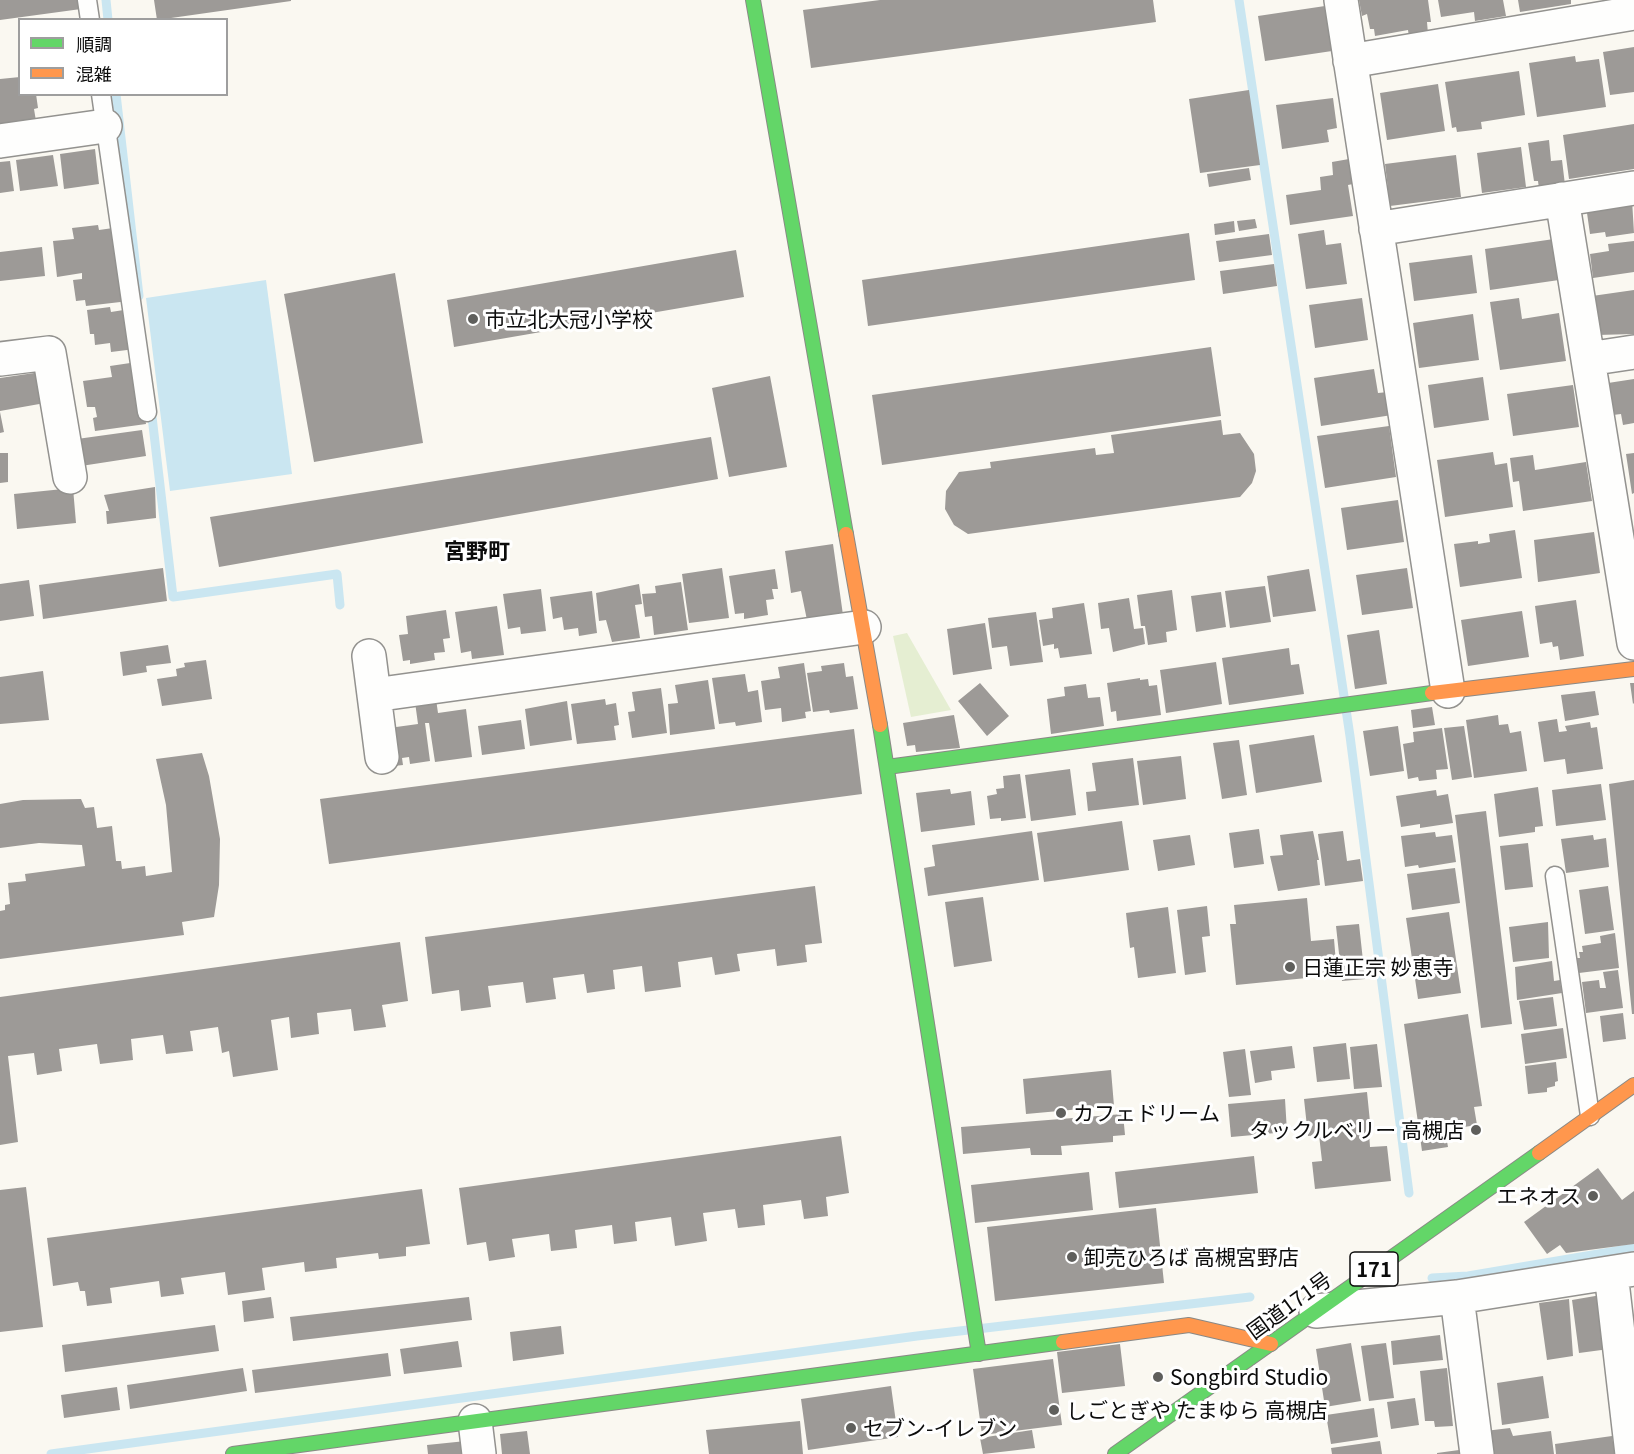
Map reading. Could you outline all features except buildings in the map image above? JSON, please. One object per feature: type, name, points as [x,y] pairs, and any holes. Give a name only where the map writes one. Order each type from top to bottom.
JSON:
[{"type":"main road","points":[[753,0],[864,627],[979,1354]]},
{"type":"main road","points":[[887,767],[1448,691],[1634,669]]},
{"type":"main road","name":"国道171号","points":[[1115,1454],[1634,1085]]},
{"type":"main road","points":[[233,1454],[1189,1325],[1271,1344]]},
{"type":"street","points":[[1341,0],[1448,691]]},
{"type":"street","points":[[1350,61],[1634,13]]},
{"type":"street","points":[[0,141],[105,126]]},
{"type":"street","points":[[1376,229],[1634,188]]},
{"type":"street","points":[[1562,200],[1588,359],[1624,510],[1634,643]]},
{"type":"street","points":[[0,360],[49,352],[70,477]]},
{"type":"street","points":[[1588,359],[1634,352]]},
{"type":"street","points":[[374,695],[864,627]]},
{"type":"street","points":[[369,656],[382,757]]},
{"type":"street","points":[[1316,1311],[1457,1297],[1623,1271],[1632,1454]]},
{"type":"street","points":[[1457,1297],[1477,1454]]},
{"type":"street","points":[[476,1421],[480,1454]]},
{"type":"lane","points":[[87,0],[90,18]]},
{"type":"lane","points":[[101,96],[147,412]]},
{"type":"lane","points":[[1555,876],[1590,1116]]},
{"type":"green space","points":[[907,633],[951,710],[911,717],[893,636]]},
{"type":"water","points":[[266,280],[292,474],[170,491],[146,298]]},
{"type":"waterway","points":[[106,0],[108,18]]},
{"type":"waterway","points":[[1239,0],[1350,736],[1409,1193]]},
{"type":"waterway","points":[[116,96],[139,296]]},
{"type":"waterway","points":[[151,408],[173,597],[337,574],[340,605]]},
{"type":"waterway","points":[[1432,1278],[1468,1276],[1634,1248]]},
{"type":"waterway","points":[[51,1454],[917,1336],[1250,1297]]},
{"type":"traffic: fast","points":[[753,0],[846,534]]},
{"type":"traffic: fast","points":[[887,767],[1432,693]]},
{"type":"traffic: fast","points":[[880,725],[979,1354]]},
{"type":"traffic: fast","points":[[1115,1454],[1539,1153]]},
{"type":"traffic: fast","points":[[233,1454],[1063,1342]]},
{"type":"traffic: slow","points":[[846,534],[880,725]]},
{"type":"traffic: slow","points":[[1432,693],[1634,669]]},
{"type":"traffic: slow","points":[[1539,1153],[1634,1085]]},
{"type":"traffic: slow","points":[[1063,1342],[1189,1325],[1271,1344]]},
{"type":"place","name":"市立北大冠小学校","points":[[473,319]]},
{"type":"place","name":"日蓮正宗 妙恵寺","points":[[1290,967]]},
{"type":"place","name":"カフェドリーム","points":[[1061,1113]]},
{"type":"place","name":"タックルベリー 高槻店","points":[[1476,1130]]},
{"type":"place","name":"エネオス","points":[[1593,1196]]},
{"type":"place","name":"卸売ひろば 高槻宮野店","points":[[1072,1257]]},
{"type":"place","name":"Songbird Studio","points":[[1158,1377]]},
{"type":"place","name":"しごとぎや たまゆら 高槻店","points":[[1054,1410]]},
{"type":"place","name":"セブン-イレブン","points":[[851,1428]]},
{"type":"district","name":"宮野町","points":[[477,551]]}]
